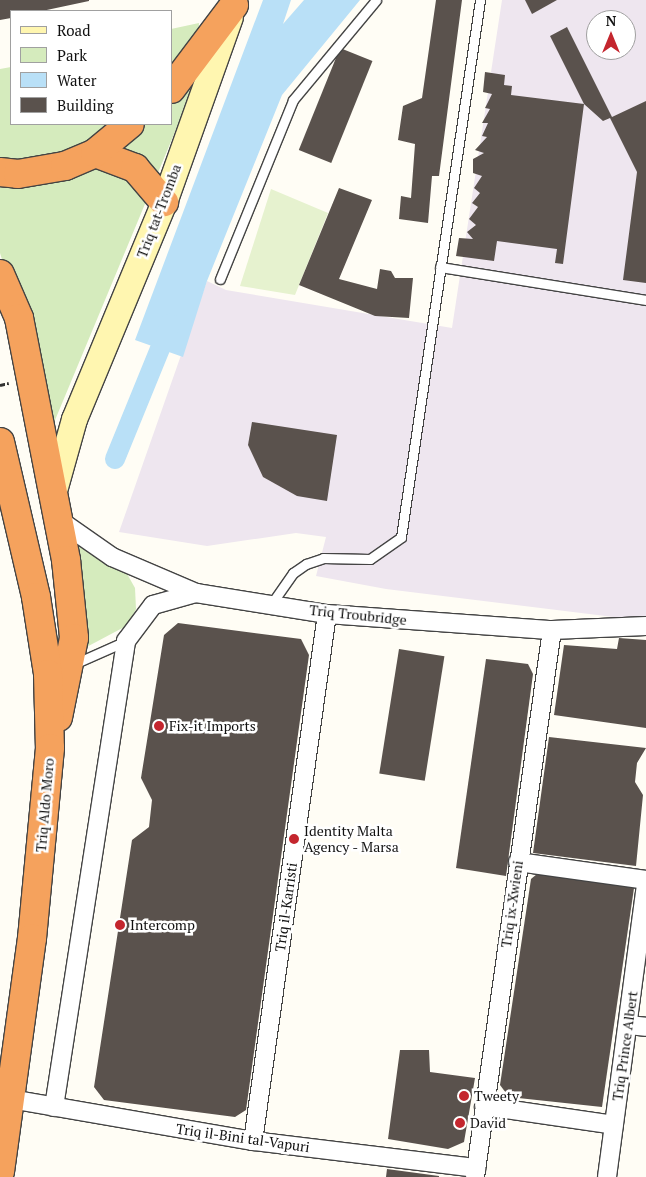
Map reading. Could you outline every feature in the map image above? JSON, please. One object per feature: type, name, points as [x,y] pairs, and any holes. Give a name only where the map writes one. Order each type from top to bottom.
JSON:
[{"type":"highway","points":[[172,88],[235,3]]},
{"type":"highway","points":[[0,172],[40,172],[95,153],[129,125]]},
{"type":"highway","points":[[95,153],[135,168],[164,202]]},
{"type":"highway","points":[[0,274],[19,318],[55,487],[74,638],[71,665],[50,748]]},
{"type":"highway","name":"Triq Aldo Moro","points":[[0,442],[36,598],[48,674],[50,748],[0,1172]]},
{"type":"street","name":"Triq tat-Tromba","points":[[55,487],[74,419],[164,202],[235,3]]},
{"type":"street","name":"Triq Troubridge","points":[[59,520],[112,557],[196,593],[272,603],[327,614],[552,630],[646,626]]},
{"type":"street","points":[[54,1107],[126,641],[153,605],[196,593]]},
{"type":"street","name":"Triq il-Karristi","points":[[253,1141],[327,614]]},
{"type":"street","name":"Triq ix-Xwieni","points":[[475,1172],[552,630]]},
{"type":"street","points":[[518,862],[646,880]]},
{"type":"street","name":"Triq Prince Albert","points":[[607,1177],[646,886]]},
{"type":"street","points":[[628,1025],[646,1027]]},
{"type":"street","name":"Triq il-Bini tal-Vapuri","points":[[10,1099],[253,1141],[475,1172]]},
{"type":"street","points":[[484,1106],[614,1125]]},
{"type":"lane","points":[[220,279],[293,100],[376,0]]},
{"type":"lane","points":[[272,603],[293,573],[306,564],[323,558],[370,559],[401,537],[480,0]]},
{"type":"lane","points":[[440,267],[646,300]]},
{"type":"lane","points":[[71,665],[126,641]]},
{"type":"shaded area","points":[[502,0],[646,0],[646,621],[386,589],[316,576],[326,537],[296,533],[207,546],[119,532],[207,281],[226,290],[452,328]]},
{"type":"green space","points":[[199,23],[197,79],[53,425],[0,253],[0,69],[10,67],[10,125],[172,125],[172,29]]},
{"type":"green space","points":[[271,189],[328,213],[295,295],[240,286]]},
{"type":"green space","points":[[71,541],[126,572],[135,588],[136,609],[128,625],[81,650]]},
{"type":"water","points":[[263,0],[291,0],[283,24],[304,0],[360,0],[282,95],[207,281],[183,357],[135,340]]},
{"type":"building","points":[[0,0],[89,0],[47,10],[10,10],[10,18],[0,20]]},
{"type":"building","points":[[436,0],[462,0],[439,176],[432,176],[428,223],[399,219],[401,196],[411,198],[415,144],[398,140],[403,106],[422,98]]},
{"type":"building","points":[[525,0],[557,0],[532,14]]},
{"type":"building","points":[[567,27],[612,117],[646,101],[646,283],[623,280],[637,172],[610,118],[603,121],[584,104],[550,36]]},
{"type":"building","points":[[340,48],[372,61],[331,163],[299,150]]},
{"type":"building","points":[[485,72],[505,75],[504,85],[512,86],[511,95],[584,104],[563,264],[555,263],[557,249],[497,241],[494,261],[456,256],[459,238],[473,239],[467,232],[476,225],[469,219],[478,207],[472,203],[480,193],[474,188],[482,176],[473,173],[473,159],[484,153],[475,150],[487,137],[482,136],[488,123],[482,123],[490,109],[485,108],[492,94],[483,92]]},
{"type":"building","points":[[339,188],[372,200],[339,279],[377,289],[380,269],[391,271],[395,278],[413,278],[409,318],[375,316],[299,285]]},
{"type":"building","points":[[252,422],[337,435],[327,501],[297,496],[263,477],[248,445]]},
{"type":"building","points":[[178,623],[301,639],[309,655],[246,1110],[235,1117],[104,1100],[94,1087],[132,840],[149,827],[152,800],[141,778],[164,635]]},
{"type":"building","points":[[619,638],[646,640],[646,728],[554,715],[564,645],[617,649]]},
{"type":"building","points":[[399,649],[444,656],[425,781],[379,773]]},
{"type":"building","points":[[486,659],[528,664],[533,674],[506,876],[456,868]]},
{"type":"building","points":[[549,737],[646,748],[637,763],[635,782],[643,795],[636,866],[533,853]]},
{"type":"building","points":[[537,874],[634,888],[602,1107],[509,1097],[500,1085],[531,879]]},
{"type":"building","points":[[400,1050],[429,1050],[430,1072],[475,1078],[464,1142],[448,1149],[388,1139]]},
{"type":"building","points":[[387,1169],[439,1176],[439,1177],[386,1177]]},
{"type":"waterway","points":[[115,459],[170,324]]},
{"type":"place","name":"Fix-it Imports","points":[[159,726]]},
{"type":"place","name":"Identity Malta Agency - Marsa","points":[[294,839]]},
{"type":"place","name":"Intercomp","points":[[120,925]]},
{"type":"place","name":"Tweety","points":[[464,1096]]},
{"type":"place","name":"David","points":[[460,1123]]}]
